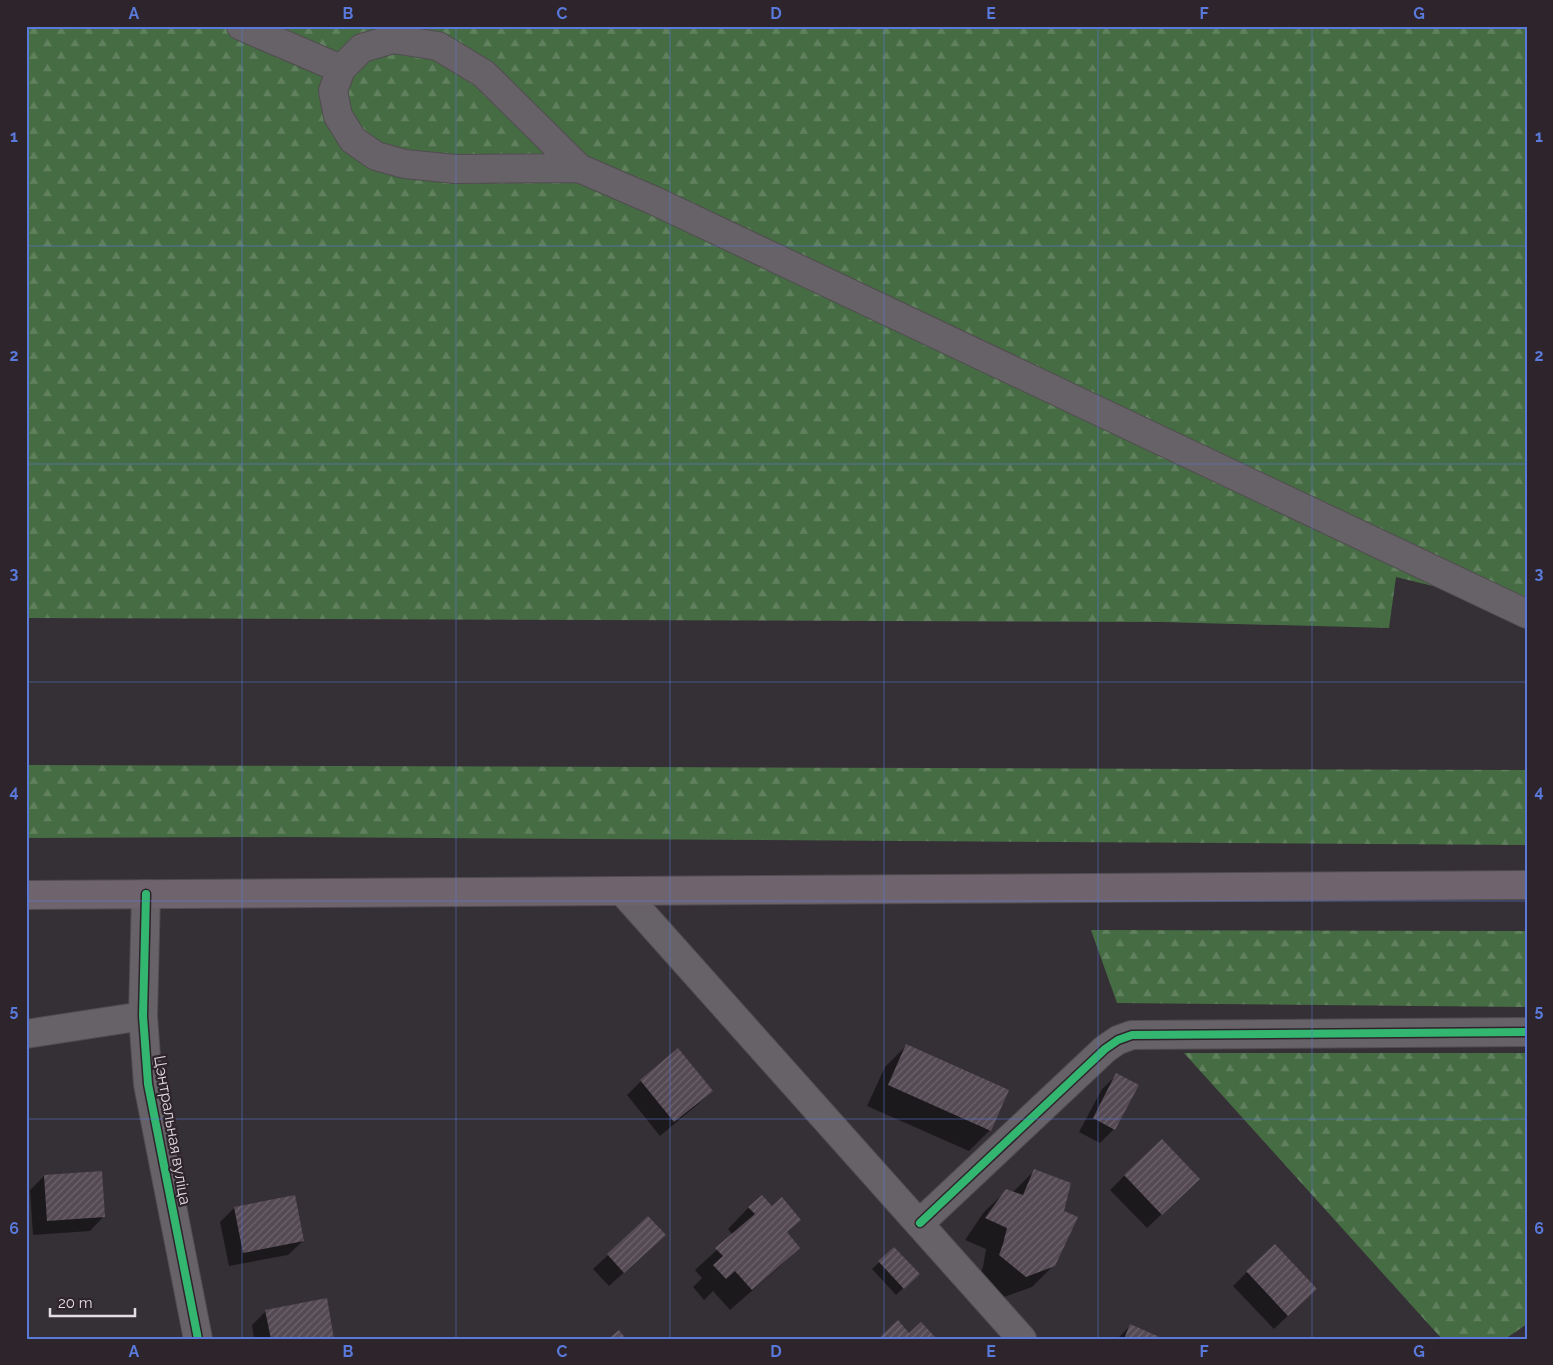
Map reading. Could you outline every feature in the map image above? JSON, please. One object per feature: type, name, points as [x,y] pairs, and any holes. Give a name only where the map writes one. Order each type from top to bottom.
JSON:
[{"type":"main road","points":[[26,895],[1527,885]]},
{"type":"street","points":[[241,26],[341,69]]},
{"type":"street","points":[[579,168],[455,168],[405,164],[376,156],[353,140],[338,116],[334,91],[341,69],[362,48],[393,39],[438,46],[484,74],[579,168],[655,201],[1527,614]]},
{"type":"street","points":[[623,892],[1022,1339]]},
{"type":"street","name":"Цэнтральная вуліца","points":[[146,894],[143,1016],[148,1084],[198,1339]]},
{"type":"street","points":[[29,1035],[143,1016]]},
{"type":"street","points":[[920,1224],[1106,1049],[1118,1040],[1132,1035],[1527,1032]]},
{"type":"green space","points":[[26,26],[1527,26],[1527,609],[1396,577],[1389,628],[1161,622],[26,618]]},
{"type":"green space","points":[[26,765],[1527,770],[1527,845],[287,837],[26,838]]},
{"type":"green space","points":[[1091,930],[1527,931],[1527,1007],[1117,1003]]},
{"type":"green space","points":[[1184,1053],[1527,1053],[1527,1324],[1505,1339],[1442,1339]]},
{"type":"building","points":[[906,1044],[1009,1090],[991,1131],[888,1085]]},
{"type":"building","points":[[678,1048],[713,1091],[674,1122],[640,1080]]},
{"type":"building","points":[[1116,1073],[1139,1085],[1115,1130],[1093,1118]]},
{"type":"building","points":[[1162,1139],[1200,1179],[1162,1215],[1124,1175]]},
{"type":"building","points":[[1034,1169],[1071,1183],[1064,1211],[1078,1217],[1055,1266],[1026,1277],[999,1255],[1007,1228],[985,1218],[1006,1189],[1023,1195]]},
{"type":"building","points":[[102,1171],[105,1217],[47,1221],[44,1175]]},
{"type":"building","points":[[295,1195],[304,1241],[243,1253],[234,1207]]},
{"type":"building","points":[[762,1195],[772,1206],[782,1197],[801,1220],[787,1232],[800,1248],[752,1290],[735,1271],[726,1279],[713,1265],[723,1256],[715,1248],[755,1214],[748,1207]]},
{"type":"building","points":[[648,1216],[666,1235],[624,1273],[607,1254]]},
{"type":"building","points":[[1275,1244],[1317,1289],[1288,1316],[1246,1271]]},
{"type":"building","points":[[894,1247],[920,1274],[904,1289],[878,1261]]},
{"type":"building","points":[[327,1298],[334,1339],[271,1339],[265,1310]]},
{"type":"building","points":[[898,1320],[909,1333],[921,1322],[937,1339],[878,1339]]},
{"type":"building","points":[[1130,1324],[1164,1339],[1124,1339]]},
{"type":"building","points":[[619,1330],[626,1339],[608,1339]]},
{"type":"cycle path","points":[[146,894],[143,1016],[148,1084],[198,1339]]},
{"type":"cycle path","points":[[920,1223],[1105,1049],[1118,1040],[1132,1035],[1527,1032]]}]
